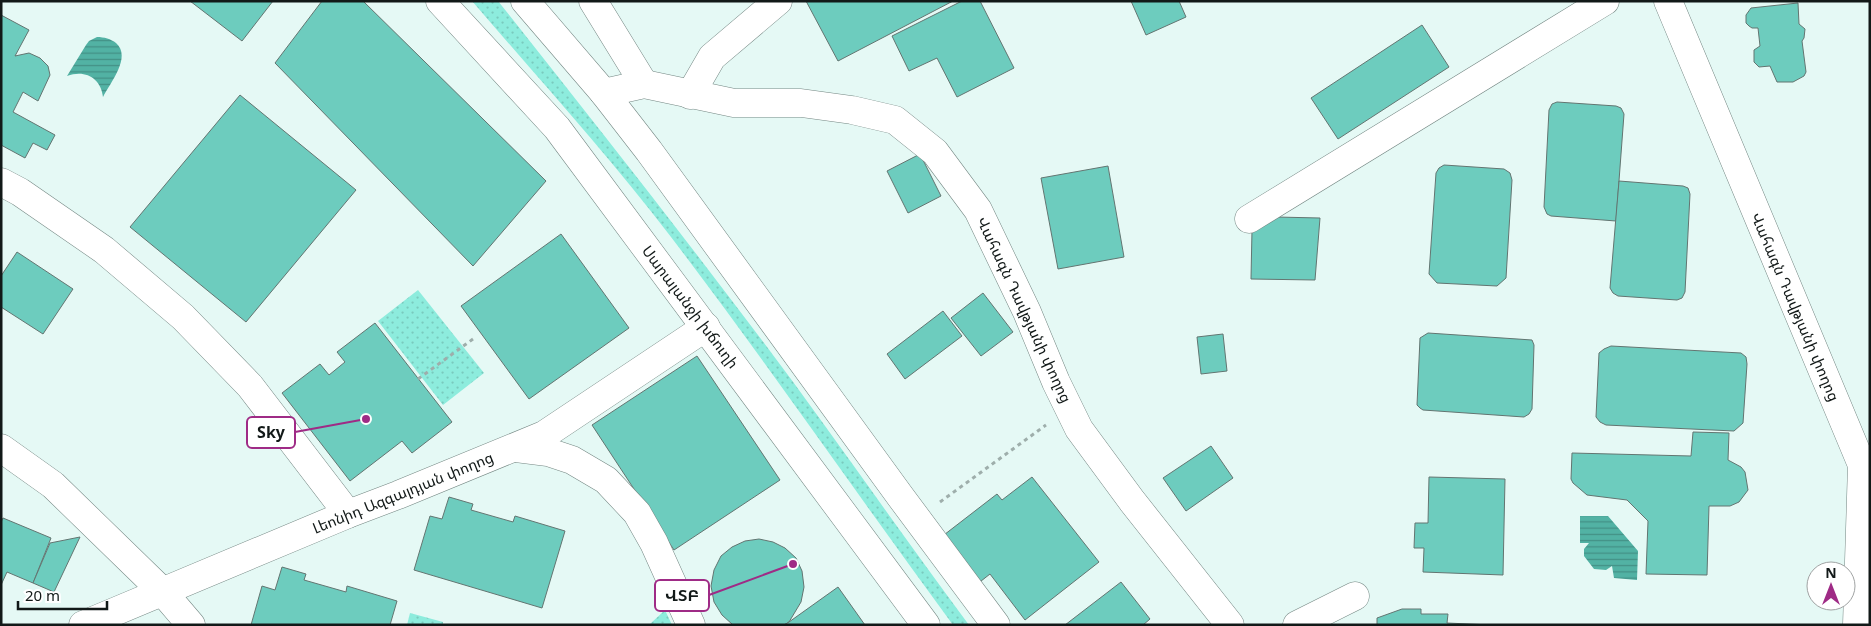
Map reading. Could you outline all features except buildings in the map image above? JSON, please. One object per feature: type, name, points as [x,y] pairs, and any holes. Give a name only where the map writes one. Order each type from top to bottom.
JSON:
[{"type":"street","name":"Սարալանջի խճուղի","points":[[440,1],[557,128],[926,625]]},
{"type":"street","points":[[524,1],[541,14],[650,152],[996,625]]},
{"type":"street","points":[[593,1],[644,84]]},
{"type":"street","points":[[690,95],[712,57],[778,1]]},
{"type":"street","points":[[1249,219],[1605,1]]},
{"type":"street","name":"Վահագն Դավթյանի փողոց","points":[[1668,1],[1862,465],[1857,625]]},
{"type":"street","name":"Վահագն Դավթյանի փողոց","points":[[604,93],[644,84],[734,103],[801,103],[860,112],[895,120],[936,152],[978,210],[1028,312],[1079,429],[1132,501],[1230,625]]},
{"type":"street","points":[[1,182],[20,192],[104,250],[183,317],[250,386],[348,514]]},
{"type":"street","name":"Լեոնիդ Ազգալդյան փողոց","points":[[83,625],[348,514],[544,436],[706,327]]},
{"type":"street","points":[[1,448],[53,485],[162,591],[192,625]]},
{"type":"street","points":[[515,448],[548,452],[572,460],[606,480],[637,513],[654,543],[691,625]]},
{"type":"street","points":[[1297,625],[1355,596]]},
{"type":"path","points":[[418,379],[473,339]]},
{"type":"path","points":[[938,504],[1069,408]]},
{"type":"shaded area","points":[[472,1],[498,1],[631,169],[761,339],[969,625],[953,625],[743,333],[671,237],[598,147]]},
{"type":"shaded area","points":[[97,37],[112,40],[120,49],[122,55],[118,70],[103,97],[99,85],[91,77],[80,74],[67,76],[89,41]]},
{"type":"shaded area","points":[[418,290],[484,373],[443,405],[378,321]]},
{"type":"shaded area","points":[[1580,516],[1608,516],[1638,551],[1637,580],[1614,578],[1612,566],[1606,570],[1594,569],[1584,556],[1584,549],[1589,543],[1580,543]]},
{"type":"shaded area","points":[[665,610],[672,625],[649,625]]},
{"type":"shaded area","points":[[410,613],[443,622],[443,625],[407,625]]},
{"type":"place","name":"Sky","points":[[366,419]]},
{"type":"place","name":"ՎՏԲ","points":[[793,564]]}]
